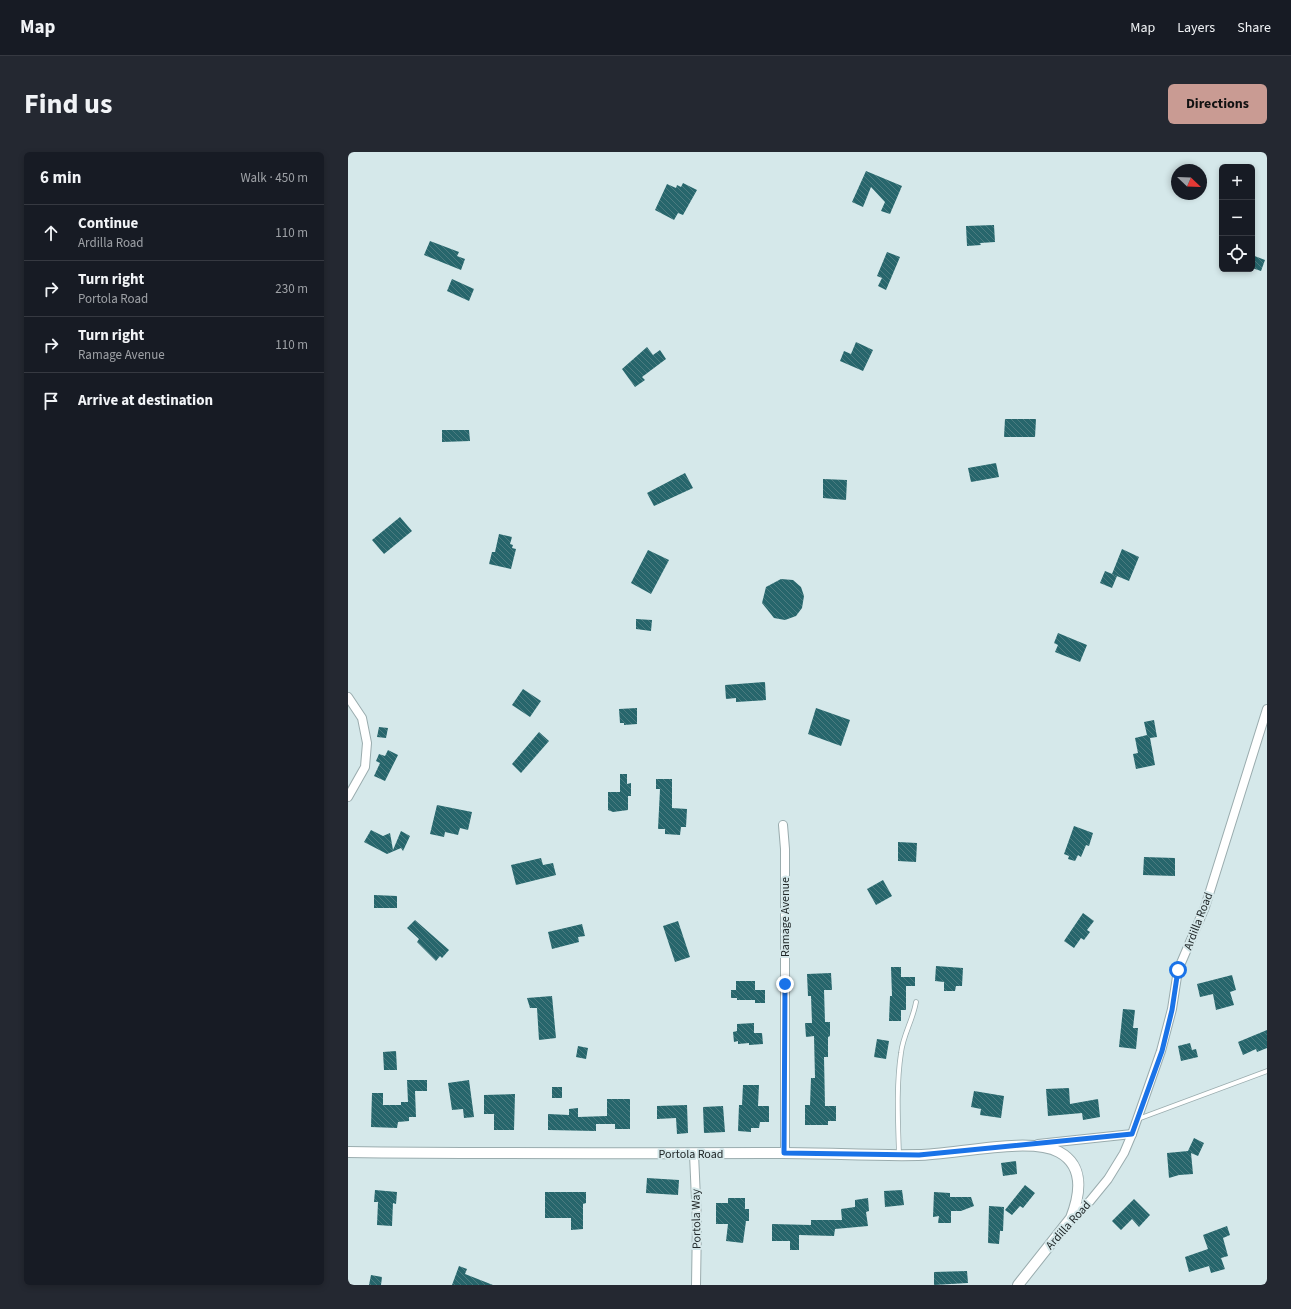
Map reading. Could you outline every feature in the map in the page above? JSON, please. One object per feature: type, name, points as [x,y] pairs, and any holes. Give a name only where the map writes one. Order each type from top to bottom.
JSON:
[{"type":"street","points":[[348,697],[362,718],[367,743],[365,767],[348,797]]},
{"type":"street","name":"Ardilla Road","points":[[1018,1285],[1071,1218],[1090,1201],[1108,1179],[1124,1153],[1162,1051],[1172,1010],[1178,970],[1205,907],[1267,709]]},
{"type":"street","name":"Ramage Avenue","points":[[782,825],[785,849],[784,1153]]},
{"type":"street","name":"Portola Road","points":[[348,1152],[694,1154],[784,1153],[919,1155],[1034,1145],[1132,1134]]},
{"type":"street","name":"Portola Road","points":[[1034,1145],[1060,1152],[1067,1158],[1076,1172],[1079,1189],[1076,1205],[1071,1218]]},
{"type":"street","name":"Portola Way","points":[[694,1154],[697,1222],[696,1285]]},
{"type":"lane","points":[[899,1155],[898,1073],[901,1050],[914,1016],[916,1002]]},
{"type":"lane","points":[[1137,1119],[1267,1071]]},
{"type":"building","points":[[866,171],[902,186],[890,214],[881,211],[885,202],[871,187],[863,207],[852,202]]},
{"type":"building","points":[[683,183],[697,190],[683,215],[678,213],[674,220],[655,210],[667,184],[676,188],[677,185],[681,187]]},
{"type":"building","points":[[994,225],[995,242],[967,246],[966,226]]},
{"type":"building","points":[[430,241],[459,252],[457,256],[465,259],[461,270],[424,255]]},
{"type":"building","points":[[887,252],[900,257],[886,290],[878,286],[882,278],[877,276]]},
{"type":"building","points":[[1255,256],[1265,260],[1261,271],[1255,269]]},
{"type":"building","points":[[452,279],[474,289],[469,301],[447,291]]},
{"type":"building","points":[[856,342],[873,350],[863,371],[840,361],[844,351],[851,354]]},
{"type":"building","points":[[647,347],[653,355],[660,350],[666,359],[642,377],[645,380],[635,387],[622,369]]},
{"type":"building","points":[[1005,419],[1036,419],[1035,437],[1004,437]]},
{"type":"building","points":[[442,430],[469,430],[470,441],[442,442]]},
{"type":"building","points":[[996,463],[999,477],[971,482],[968,468]]},
{"type":"building","points":[[685,473],[693,488],[654,506],[647,493]]},
{"type":"building","points":[[823,479],[847,480],[846,500],[823,498]]},
{"type":"building","points":[[400,517],[412,531],[384,554],[372,540]]},
{"type":"building","points":[[499,534],[512,537],[510,544],[513,545],[512,548],[516,549],[511,569],[489,564],[492,552],[495,552]]},
{"type":"building","points":[[1122,549],[1139,557],[1129,581],[1112,574]]},
{"type":"building","points":[[648,550],[669,560],[651,594],[631,583]]},
{"type":"building","points":[[1105,571],[1117,576],[1112,588],[1100,583]]},
{"type":"building","points":[[781,579],[793,580],[801,587],[804,596],[802,608],[796,616],[785,620],[774,618],[762,603],[766,587]]},
{"type":"building","points":[[636,619],[652,620],[651,631],[636,629]]},
{"type":"building","points":[[1058,633],[1087,645],[1080,662],[1055,652],[1058,645],[1054,643]]},
{"type":"building","points":[[765,682],[766,700],[736,702],[736,698],[726,699],[725,685]]},
{"type":"building","points":[[523,689],[541,701],[530,717],[512,705]]},
{"type":"building","points":[[637,708],[637,724],[624,725],[624,723],[620,723],[619,709]]},
{"type":"building","points":[[816,708],[850,720],[841,746],[808,734]]},
{"type":"building","points":[[1154,720],[1157,737],[1150,738],[1155,765],[1136,769],[1133,754],[1138,753],[1135,738],[1147,735],[1144,722]]},
{"type":"building","points":[[379,727],[388,728],[386,738],[377,737]]},
{"type":"building","points":[[539,732],[549,741],[521,773],[512,764]]},
{"type":"building","points":[[388,750],[398,755],[385,781],[374,776],[380,763],[376,761],[379,754],[385,756]]},
{"type":"building","points":[[620,774],[627,774],[627,784],[631,783],[631,796],[628,796],[628,810],[613,812],[608,810],[608,792],[620,792]]},
{"type":"building","points":[[656,779],[672,779],[672,808],[687,809],[686,827],[681,827],[680,835],[665,834],[665,829],[658,829],[660,789],[656,789]]},
{"type":"building","points":[[437,805],[472,812],[468,830],[460,828],[458,835],[445,832],[444,837],[430,834]]},
{"type":"building","points":[[1074,826],[1093,833],[1089,846],[1086,845],[1081,857],[1078,855],[1075,861],[1068,859],[1069,856],[1064,854]]},
{"type":"building","points":[[371,830],[383,836],[390,833],[393,850],[401,831],[410,836],[403,851],[401,848],[387,854],[364,842]]},
{"type":"building","points":[[898,842],[917,843],[916,862],[898,861]]},
{"type":"building","points":[[1144,857],[1175,858],[1175,876],[1143,875]]},
{"type":"building","points":[[541,858],[543,865],[553,863],[556,875],[516,885],[511,865]]},
{"type":"building","points":[[883,880],[892,896],[876,905],[867,889]]},
{"type":"building","points":[[374,895],[397,896],[397,908],[374,908]]},
{"type":"building","points":[[1083,913],[1094,921],[1087,930],[1090,932],[1084,940],[1081,938],[1074,948],[1064,941]]},
{"type":"building","points":[[415,920],[449,950],[442,958],[440,956],[436,961],[417,942],[419,939],[407,928]]},
{"type":"building","points":[[678,921],[690,957],[675,962],[663,926]]},
{"type":"building","points":[[582,924],[585,936],[578,937],[579,942],[552,949],[548,932]]},
{"type":"building","points":[[936,966],[963,968],[962,986],[956,986],[955,991],[944,991],[944,982],[935,981]]},
{"type":"building","points":[[891,967],[901,967],[901,977],[915,977],[915,986],[906,986],[906,1010],[901,1010],[901,1021],[889,1021],[890,996],[892,996]]},
{"type":"building","points":[[831,973],[832,990],[824,990],[825,1022],[830,1022],[828,1057],[824,1057],[825,1106],[836,1106],[836,1121],[828,1121],[828,1125],[805,1125],[805,1105],[810,1105],[811,1078],[815,1078],[814,1036],[806,1037],[805,1023],[812,1023],[811,996],[808,996],[807,974]]},
{"type":"building","points":[[1232,975],[1236,990],[1230,992],[1234,1005],[1216,1010],[1213,994],[1200,997],[1197,984]]},
{"type":"building","points":[[736,981],[755,981],[755,990],[765,990],[765,1003],[755,1003],[755,1000],[737,1000],[737,998],[731,998],[731,990],[736,990]]},
{"type":"building","points":[[552,996],[556,1038],[539,1040],[537,1008],[530,1008],[527,998]]},
{"type":"building","points":[[1123,1009],[1135,1010],[1133,1028],[1138,1028],[1136,1049],[1119,1047]]},
{"type":"building","points":[[754,1023],[754,1033],[762,1033],[763,1044],[749,1045],[749,1043],[738,1044],[738,1041],[734,1042],[733,1032],[737,1031],[737,1024]]},
{"type":"building","points":[[1267,1030],[1267,1048],[1257,1052],[1256,1049],[1243,1055],[1238,1042]]},
{"type":"building","points":[[877,1039],[889,1041],[886,1059],[874,1057]]},
{"type":"building","points":[[1190,1043],[1192,1050],[1196,1049],[1198,1057],[1181,1061],[1178,1046]]},
{"type":"building","points":[[578,1046],[588,1048],[586,1059],[576,1057]]},
{"type":"building","points":[[396,1051],[397,1070],[384,1070],[383,1052]]},
{"type":"building","points":[[407,1080],[427,1080],[427,1091],[415,1091],[416,1117],[409,1117],[409,1121],[398,1122],[397,1128],[371,1127],[372,1093],[383,1093],[383,1105],[401,1105],[401,1102],[408,1102]]},
{"type":"building","points":[[469,1080],[474,1117],[464,1118],[463,1109],[452,1110],[448,1083]]},
{"type":"building","points":[[743,1085],[759,1085],[758,1106],[769,1106],[769,1122],[760,1122],[759,1128],[751,1128],[751,1132],[738,1131],[739,1105],[742,1105]]},
{"type":"building","points":[[552,1087],[562,1087],[562,1098],[552,1098]]},
{"type":"building","points":[[1069,1088],[1070,1104],[1098,1099],[1100,1117],[1083,1120],[1082,1113],[1048,1116],[1046,1089]]},
{"type":"building","points":[[974,1091],[1004,1096],[1001,1118],[980,1115],[981,1109],[971,1107]]},
{"type":"building","points":[[515,1094],[514,1130],[494,1130],[494,1114],[484,1114],[484,1095]]},
{"type":"building","points":[[607,1099],[630,1099],[630,1129],[615,1129],[615,1124],[596,1124],[596,1131],[548,1130],[548,1114],[569,1115],[569,1109],[578,1108],[578,1117],[607,1116]]},
{"type":"building","points":[[687,1105],[688,1133],[677,1134],[676,1118],[657,1119],[657,1106]]},
{"type":"building","points":[[723,1106],[725,1132],[704,1133],[703,1107]]},
{"type":"building","points":[[1194,1138],[1204,1143],[1198,1156],[1191,1153],[1193,1174],[1179,1175],[1169,1178],[1167,1153],[1188,1151]]},
{"type":"building","points":[[1016,1161],[1017,1174],[1003,1176],[1001,1163]]},
{"type":"building","points":[[647,1178],[679,1180],[678,1195],[646,1193]]},
{"type":"building","points":[[1025,1185],[1035,1193],[1023,1208],[1020,1206],[1012,1215],[1005,1210]]},
{"type":"building","points":[[375,1190],[397,1192],[396,1204],[393,1203],[392,1226],[377,1225],[378,1202],[374,1202]]},
{"type":"building","points":[[902,1190],[904,1205],[885,1207],[884,1191]]},
{"type":"building","points":[[545,1192],[586,1192],[586,1203],[583,1204],[583,1229],[571,1230],[571,1218],[545,1218]]},
{"type":"building","points":[[934,1192],[950,1193],[950,1197],[971,1197],[974,1206],[961,1211],[951,1211],[951,1223],[938,1223],[939,1216],[933,1217]]},
{"type":"building","points":[[728,1198],[745,1198],[745,1209],[749,1209],[749,1221],[746,1221],[743,1243],[726,1241],[728,1224],[716,1224],[716,1203],[728,1203]]},
{"type":"building","points":[[868,1198],[869,1211],[866,1212],[868,1226],[835,1229],[834,1236],[799,1235],[799,1250],[790,1250],[790,1241],[772,1241],[772,1224],[811,1225],[811,1220],[842,1220],[841,1209],[855,1207],[855,1200]]},
{"type":"building","points":[[1134,1199],[1150,1215],[1139,1227],[1132,1219],[1121,1230],[1112,1221]]},
{"type":"building","points":[[989,1206],[1004,1207],[1003,1231],[1000,1231],[999,1244],[988,1243]]},
{"type":"building","points":[[1227,1226],[1230,1235],[1223,1238],[1228,1256],[1221,1258],[1225,1269],[1211,1273],[1209,1266],[1189,1272],[1185,1257],[1208,1249],[1203,1235]]},
{"type":"building","points":[[459,1266],[467,1269],[465,1274],[493,1285],[452,1285]]},
{"type":"building","points":[[967,1271],[968,1283],[934,1285],[934,1272]]},
{"type":"building","points":[[371,1275],[382,1277],[381,1285],[369,1285]]},
{"type":"route","points":[[785,984],[784,1153],[919,1155],[1034,1145],[1132,1134],[1162,1051],[1172,1010],[1178,970]]}]
